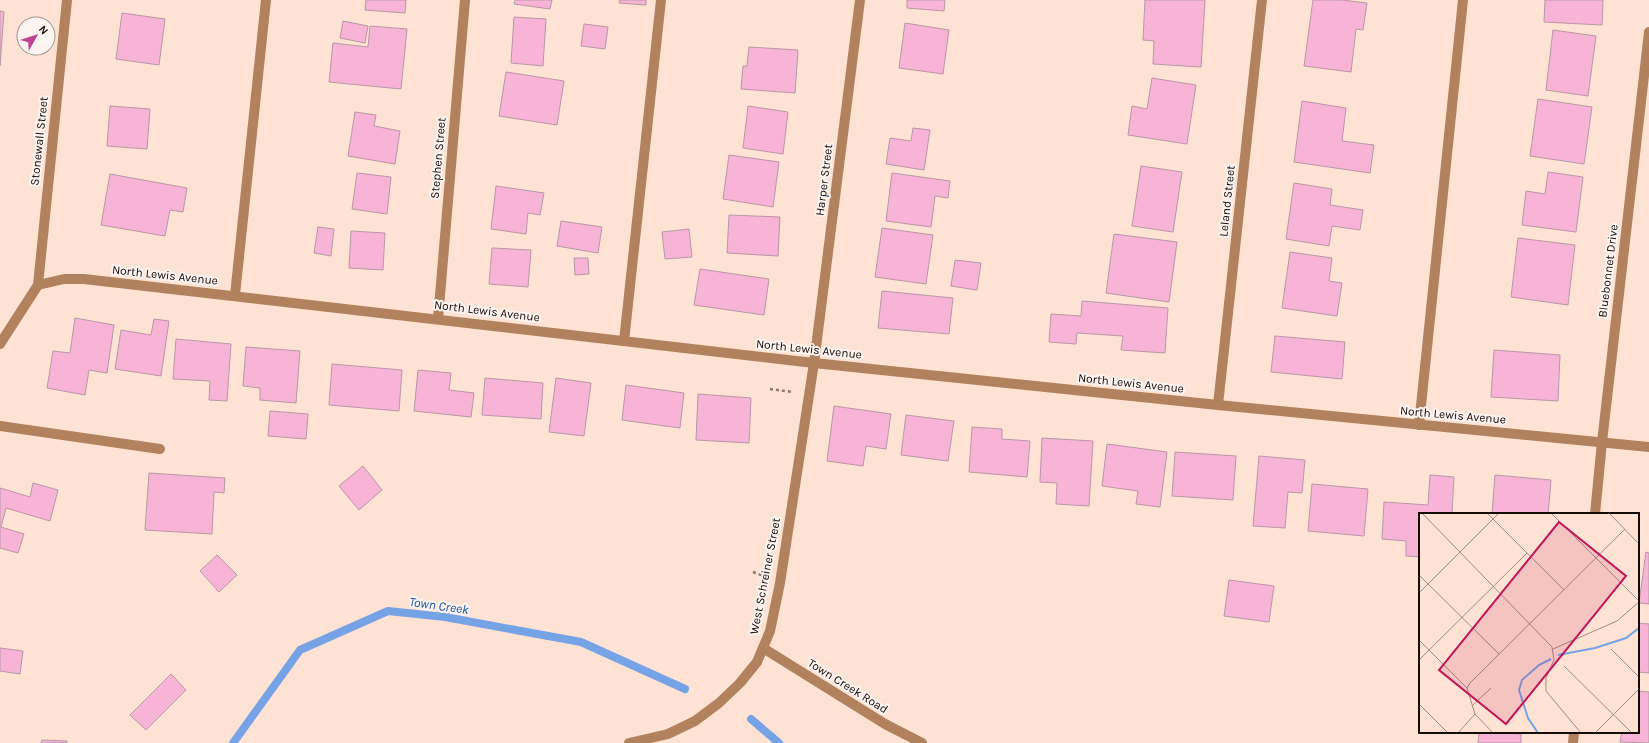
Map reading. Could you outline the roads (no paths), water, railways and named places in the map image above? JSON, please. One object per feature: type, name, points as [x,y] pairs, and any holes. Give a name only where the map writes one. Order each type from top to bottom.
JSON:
[{"type":"street","name":"Stonewall Street","points":[[38,285],[67,0]]},
{"type":"street","points":[[235,296],[266,0]]},
{"type":"street","name":"Stephen Street","points":[[438,319],[465,0]]},
{"type":"street","points":[[624,341],[661,0]]},
{"type":"street","name":"Harper Street","points":[[814,363],[860,0]]},
{"type":"street","name":"Leland Street","points":[[1218,406],[1262,0]]},
{"type":"street","points":[[1419,425],[1463,0]]},
{"type":"street","name":"Bluebonnet Drive","points":[[1595,513],[1649,32]]},
{"type":"street","name":"North Lewis Avenue","points":[[38,285],[84,278],[814,363],[1218,406],[1649,447]]},
{"type":"street","points":[[0,344],[38,285]]},
{"type":"street","name":"West Schreiner Street","points":[[630,743],[668,734],[695,721],[719,703],[740,683],[757,662],[770,631],[780,583],[814,363]]},
{"type":"street","points":[[0,426],[160,449]]},
{"type":"street","name":"Town Creek Road","points":[[763,648],[885,724],[922,743]]},
{"type":"street","points":[[1573,743],[1574,733]]},
{"type":"waterway","name":"Town Creek","points":[[233,743],[300,650],[388,611],[445,617],[581,642],[685,689]]},
{"type":"waterway","name":"Town Creek","points":[[751,719],[779,743]]}]
